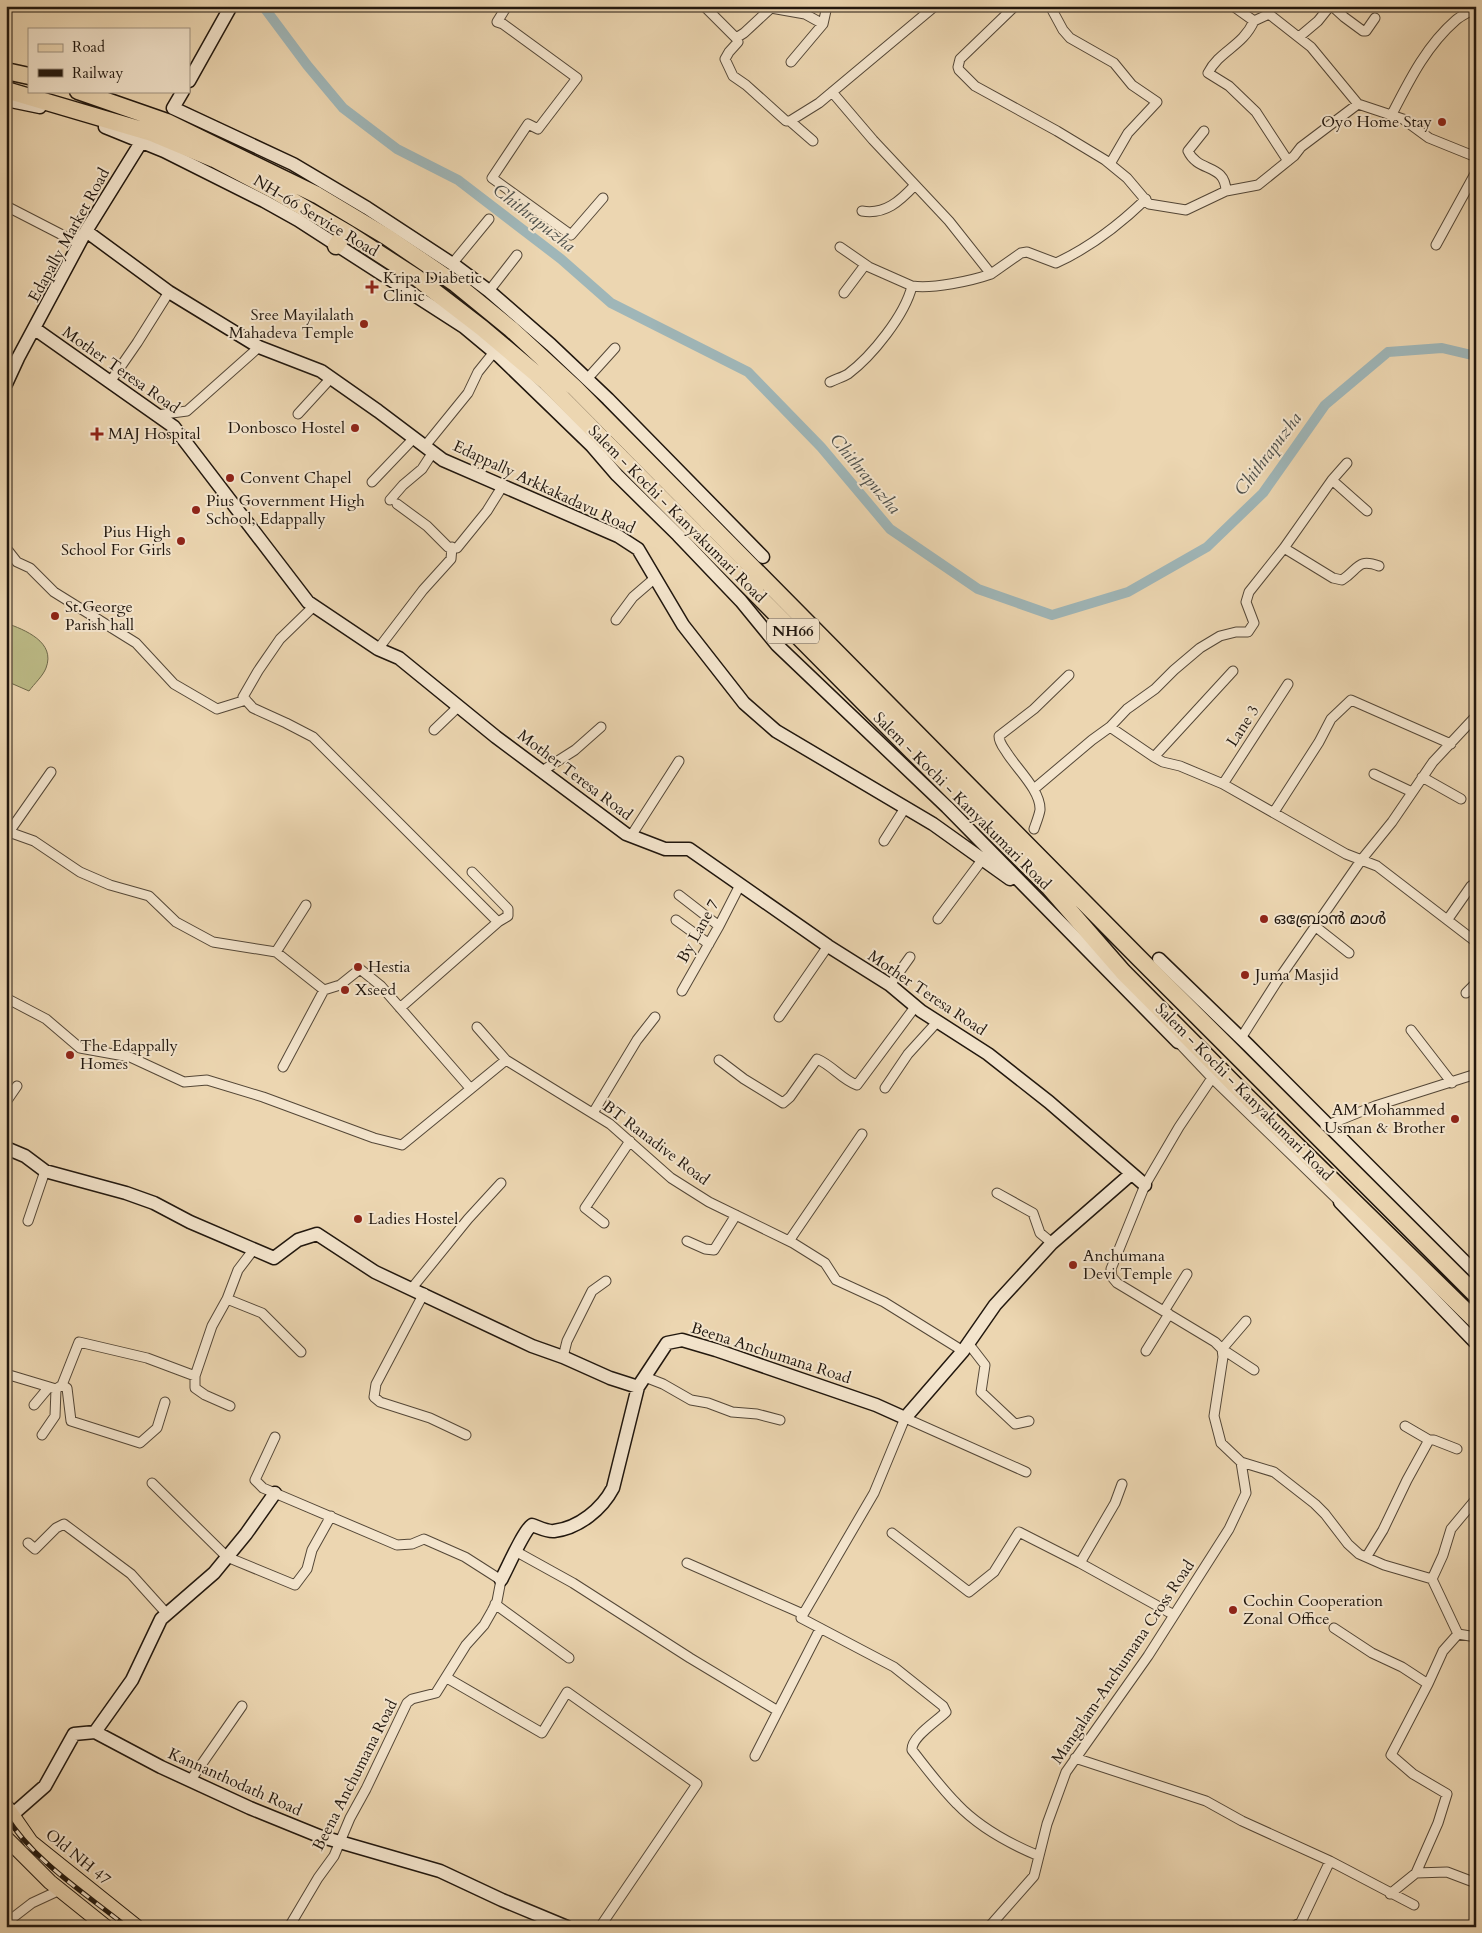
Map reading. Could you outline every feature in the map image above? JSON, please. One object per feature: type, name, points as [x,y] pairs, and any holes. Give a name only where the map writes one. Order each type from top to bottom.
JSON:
[{"type":"highway","points":[[6,71],[28,76]]},
{"type":"highway","name":"Salem - Kochi - Kanyakumari Road","points":[[6,90],[222,163],[277,192],[345,232],[417,278],[482,328],[546,382],[898,738],[1049,887],[1182,1039],[1397,1243],[1476,1321]]},
{"type":"highway","name":"Salem - Kochi - Kanyakumari Road","points":[[81,92],[167,122],[317,195],[387,237],[456,284],[511,330],[758,562],[1154,964],[1320,1128],[1411,1230],[1476,1295]]},
{"type":"highway","points":[[336,246],[345,232]]},
{"type":"highway","points":[[622,458],[633,446]]},
{"type":"highway","points":[[1397,1243],[1411,1230]]},
{"type":"main road","name":"Old NH 47","points":[[9,1810],[31,1842],[138,1927]]},
{"type":"main road","points":[[6,1838],[20,1854],[60,1890],[106,1927]]},
{"type":"street","points":[[190,78],[231,6]]},
{"type":"street","points":[[507,6],[497,22],[503,24],[577,78],[538,129],[528,124],[492,178],[571,235],[603,198]]},
{"type":"street","points":[[704,6],[738,42],[728,52],[725,59],[733,76],[746,85],[786,121],[790,121],[813,141]]},
{"type":"street","points":[[791,62],[822,24],[827,6]]},
{"type":"street","points":[[790,121],[819,103],[935,6]]},
{"type":"street","points":[[1015,6],[960,59],[958,66],[961,73],[987,94],[1057,131],[1110,164],[1127,178],[1149,204],[1186,210],[1226,191],[1258,185],[1301,147],[1358,104]]},
{"type":"street","points":[[1050,6],[1063,30],[1070,38],[1114,63],[1132,85],[1157,102],[1128,133],[1110,164]]},
{"type":"street","points":[[1233,6],[1254,21]]},
{"type":"street","points":[[1299,38],[1331,6],[1363,31],[1366,31],[1375,18]]},
{"type":"street","points":[[736,38],[744,33],[771,7],[804,14],[822,24]]},
{"type":"street","points":[[1391,116],[1418,65],[1458,18],[1476,7]]},
{"type":"street","points":[[1288,160],[1256,112],[1229,86],[1208,73],[1213,63],[1245,38],[1254,21],[1269,14],[1311,47],[1358,104],[1403,119],[1429,138],[1476,157]]},
{"type":"street","points":[[182,92],[173,108],[293,164],[367,208],[452,264],[489,291],[587,379],[665,456],[758,562]]},
{"type":"street","points":[[832,92],[949,221],[991,274]]},
{"type":"street","name":"NH-66 Service Road","points":[[6,100],[147,137],[298,220],[464,328],[494,352],[592,446],[617,475],[741,601],[777,645],[947,807],[1034,896]]},
{"type":"street","points":[[1204,131],[1188,151],[1190,156],[1200,164],[1221,174],[1226,180],[1226,191]]},
{"type":"street","name":"Edapally Market Road","points":[[6,384],[12,360],[35,329],[86,231],[147,137]]},
{"type":"street","points":[[1436,246],[1476,172]]},
{"type":"street","points":[[862,211],[873,213],[895,205],[915,185]]},
{"type":"street","points":[[840,247],[865,265],[912,286],[921,287],[968,280],[991,274],[1021,253],[1027,252],[1056,263],[1069,257],[1125,219],[1146,199]]},
{"type":"street","points":[[6,206],[74,241],[86,231]]},
{"type":"street","points":[[452,264],[489,219]]},
{"type":"street","name":"Edappally Arkkakadavu Road","points":[[86,231],[168,292],[259,347],[321,371],[443,460],[618,536],[638,549],[683,625],[744,703],[776,732],[933,824],[1034,896]]},
{"type":"street","points":[[489,291],[516,255]]},
{"type":"street","points":[[844,293],[865,265]]},
{"type":"street","points":[[830,382],[847,374],[869,354],[901,312],[912,286]]},
{"type":"street","points":[[110,382],[137,343],[168,292]]},
{"type":"street","name":"Mother Teresa Road","points":[[35,329],[174,427],[308,602],[378,649],[399,658],[542,771],[631,836],[665,849],[688,849],[828,946],[890,985],[915,1006],[988,1054],[1048,1102],[1145,1185]]},
{"type":"street","points":[[157,415],[187,412],[259,347]]},
{"type":"street","points":[[587,379],[615,348]]},
{"type":"street","points":[[494,352],[478,372],[468,393],[429,449],[422,469],[393,502],[427,526],[448,546],[457,548],[487,511],[502,486]]},
{"type":"street","points":[[298,414],[330,378]]},
{"type":"street","points":[[372,482],[414,438]]},
{"type":"street","points":[[1034,789],[1092,740],[1110,728],[1127,710],[1155,689],[1174,670],[1208,642],[1220,636],[1250,630],[1254,623],[1246,602],[1252,587],[1284,548],[1332,480],[1347,463]]},
{"type":"street","points":[[1332,480],[1367,511]]},
{"type":"street","points":[[378,649],[423,590],[451,559],[452,547]]},
{"type":"street","points":[[6,548],[18,562],[30,568],[54,592],[136,643],[174,684],[217,709],[246,700]]},
{"type":"street","points":[[1284,548],[1333,578],[1342,580],[1360,563],[1368,562],[1379,566]]},
{"type":"street","points":[[616,620],[633,597],[656,578]]},
{"type":"street","points":[[314,606],[275,647],[243,697],[253,708],[313,737],[498,922]]},
{"type":"street","points":[[1154,757],[1233,671]]},
{"type":"street","points":[[1034,829],[1040,811],[1039,801],[1034,789],[1012,762],[999,740],[999,736],[1034,708],[1070,675]]},
{"type":"street","name":"Lane 3","points":[[1223,784],[1288,684]]},
{"type":"street","points":[[1274,812],[1319,742],[1331,719],[1351,700],[1451,744]]},
{"type":"street","points":[[434,730],[458,706]]},
{"type":"street","points":[[1241,1038],[1276,983],[1362,859],[1392,822],[1422,777],[1476,716]]},
{"type":"street","points":[[542,771],[575,750],[601,727]]},
{"type":"street","points":[[1110,728],[1163,762],[1180,766],[1223,784],[1248,800],[1274,812],[1346,854],[1377,866],[1476,942]]},
{"type":"street","points":[[631,836],[679,761]]},
{"type":"street","points":[[51,772],[8,831],[34,841],[80,872],[110,885],[150,896],[176,922],[212,942],[276,952],[324,990]]},
{"type":"street","points":[[1374,774],[1412,792]]},
{"type":"street","points":[[1422,777],[1461,799]]},
{"type":"street","points":[[884,841],[905,808]]},
{"type":"street","points":[[938,919],[982,860]]},
{"type":"street","points":[[400,1008],[498,922],[508,916],[508,909],[472,872]]},
{"type":"street","points":[[1448,919],[1471,886],[1476,883]]},
{"type":"street","name":"By Lane 7","points":[[682,991],[740,885]]},
{"type":"street","points":[[679,895],[719,926]]},
{"type":"street","points":[[1034,896],[1182,1039],[1212,1078],[1340,1202],[1476,1343]]},
{"type":"street","points":[[276,952],[306,904]]},
{"type":"street","points":[[676,920],[709,944]]},
{"type":"street","points":[[1316,927],[1349,953]]},
{"type":"street","points":[[779,1017],[828,946]]},
{"type":"street","points":[[890,985],[910,957]]},
{"type":"street","points":[[1154,964],[1241,1038],[1320,1128],[1476,1273]]},
{"type":"street","points":[[283,1067],[324,990],[340,985],[360,969],[381,986],[470,1088]]},
{"type":"street","points":[[1466,993],[1476,983]]},
{"type":"street","points":[[6,998],[46,1019],[80,1048],[130,1057],[184,1082],[207,1080],[263,1096],[374,1138],[402,1145],[506,1060]]},
{"type":"street","points":[[719,1060],[744,1079],[784,1103],[817,1059],[824,1062],[850,1083],[857,1085],[915,1006]]},
{"type":"street","points":[[593,1113],[637,1040],[655,1018]]},
{"type":"street","points":[[885,1088],[908,1054],[938,1022]]},
{"type":"street","name":"BT Ranadive Road","points":[[477,1027],[506,1060],[610,1124],[671,1178],[709,1202],[789,1241],[824,1263],[836,1280],[884,1302],[966,1347]]},
{"type":"street","points":[[1411,1030],[1452,1083]]},
{"type":"street","points":[[1320,1128],[1375,1106],[1476,1074]]},
{"type":"street","points":[[1212,1078],[1179,1127],[1145,1185],[1111,1269],[1112,1278],[1117,1283],[1215,1342],[1222,1349],[1254,1370]]},
{"type":"street","points":[[6,1102],[17,1086]]},
{"type":"street","points":[[789,1241],[862,1134]]},
{"type":"street","points":[[604,1223],[585,1208],[630,1141]]},
{"type":"street","points":[[6,1148],[25,1156],[45,1171],[126,1193],[154,1203],[274,1258],[298,1240],[317,1234],[375,1272],[532,1346],[564,1357],[610,1378],[663,1384],[691,1400],[708,1403],[732,1412],[757,1414],[780,1420]]},
{"type":"street","points":[[28,1221],[45,1171]]},
{"type":"street","points":[[1039,1856],[1014,1844],[972,1818],[958,1805],[912,1750],[913,1744],[918,1738],[946,1712],[943,1706],[894,1667],[801,1618],[874,1494],[905,1418],[966,1347],[995,1305],[1052,1243],[1131,1174]]},
{"type":"street","points":[[466,1435],[430,1418],[380,1402],[374,1397],[376,1384],[418,1291],[468,1219],[501,1183]]},
{"type":"street","points":[[997,1194],[1033,1213],[1040,1233],[1052,1243]]},
{"type":"street","points":[[687,1241],[705,1249],[714,1250],[736,1215]]},
{"type":"street","points":[[230,1406],[205,1395],[195,1388],[195,1376],[212,1326],[227,1299],[238,1270],[254,1249]]},
{"type":"street","points":[[1146,1351],[1187,1274]]},
{"type":"street","points":[[564,1357],[567,1340],[592,1291],[606,1281]]},
{"type":"street","points":[[227,1299],[262,1313],[302,1352]]},
{"type":"street","points":[[1246,1321],[1222,1349],[1223,1357],[1214,1416],[1221,1443],[1241,1462],[1274,1472],[1326,1514],[1348,1544],[1359,1554],[1384,1565],[1432,1579],[1458,1634]]},
{"type":"street","name":"Beena Anchumana Road","points":[[289,1927],[318,1878],[334,1856],[339,1842],[407,1703],[412,1698],[436,1693],[447,1678],[463,1649],[484,1625],[495,1604],[501,1580],[517,1552],[527,1529],[532,1525],[553,1532],[565,1528],[591,1516],[609,1497],[641,1382],[667,1343],[682,1340],[876,1405],[905,1418]]},
{"type":"street","points":[[34,1405],[55,1387],[79,1342],[146,1358],[195,1376]]},
{"type":"street","points":[[966,1347],[985,1365],[981,1392],[1015,1424],[1029,1421]]},
{"type":"street","points":[[6,1374],[55,1387],[67,1388],[71,1421],[140,1443],[157,1428],[165,1402]]},
{"type":"street","points":[[42,1435],[55,1416],[55,1387]]},
{"type":"street","points":[[905,1418],[1026,1472]]},
{"type":"street","points":[[1405,1426],[1429,1440],[1434,1440],[1456,1449]]},
{"type":"street","points":[[275,1437],[255,1480],[263,1488],[397,1545],[412,1544],[424,1538],[465,1557],[501,1580]]},
{"type":"street","points":[[1367,1556],[1383,1530],[1406,1480],[1429,1440]]},
{"type":"street","name":"Mangalam-Anchumana Cross Road","points":[[989,1927],[1034,1876],[1047,1824],[1066,1772],[1148,1656],[1229,1529],[1246,1493],[1241,1462]]},
{"type":"street","points":[[152,1483],[227,1557],[295,1585],[307,1569],[312,1550],[331,1516]]},
{"type":"street","points":[[1080,1563],[1115,1503],[1122,1484]]},
{"type":"street","points":[[9,1810],[45,1786],[74,1734],[95,1732],[132,1680],[162,1619],[214,1573],[246,1534],[274,1493]]},
{"type":"street","points":[[1432,1579],[1443,1555],[1451,1529],[1476,1499]]},
{"type":"street","points":[[28,1543],[35,1550],[56,1528],[64,1524],[131,1574],[167,1614]]},
{"type":"street","points":[[892,1533],[969,1592],[994,1572],[1019,1532],[1174,1615]]},
{"type":"street","points":[[517,1552],[573,1582],[690,1658],[778,1711]]},
{"type":"street","points":[[687,1563],[803,1614]]},
{"type":"street","points":[[495,1604],[568,1658]]},
{"type":"street","points":[[1334,1628],[1372,1652],[1402,1666],[1428,1684]]},
{"type":"street","points":[[755,1756],[820,1629]]},
{"type":"street","points":[[1458,1634],[1476,1637]]},
{"type":"street","points":[[1390,1894],[1416,1873],[1438,1823],[1447,1794],[1413,1774],[1391,1755],[1443,1651],[1458,1634]]},
{"type":"street","points":[[447,1678],[542,1733],[567,1692],[697,1784],[600,1927]]},
{"type":"street","points":[[190,1781],[242,1706]]},
{"type":"street","name":"Kannanthodath Road","points":[[95,1732],[161,1767],[258,1812],[318,1836],[440,1871],[502,1900],[567,1927]]},
{"type":"street","points":[[1075,1758],[1206,1801],[1242,1822],[1330,1861],[1414,1905]]},
{"type":"street","points":[[1294,1927],[1301,1922],[1330,1861]]},
{"type":"street","points":[[1416,1873],[1447,1872],[1476,1883]]},
{"type":"street","points":[[6,1924],[32,1903],[60,1890]]},
{"type":"shaded area","points":[[6,623],[30,633],[43,644],[47,651],[46,668],[29,691],[6,681]]},
{"type":"waterway","name":"Chithrapuzha","points":[[263,6],[307,65],[343,108],[397,149],[458,180],[561,259],[611,303],[748,372],[821,447],[890,529],[978,589],[1052,615],[1128,592],[1207,547],[1263,493],[1325,405],[1388,352],[1442,348],[1476,356]]},
{"type":"railway","points":[[6,1816],[31,1848],[46,1862],[127,1927]]},
{"type":"place","name":"Oyo Home Stay","points":[[1442,122]]},
{"type":"place","name":"Kripa Diabetic Clinic","points":[[372,287]]},
{"type":"place","name":"Sree Mayilalath Mahadeva Temple","points":[[364,324]]},
{"type":"place","name":"Donbosco Hostel","points":[[355,428]]},
{"type":"place","name":"MAJ Hospital","points":[[97,434]]},
{"type":"place","name":"Convent Chapel","points":[[230,478]]},
{"type":"place","name":"Pius Government High School, Edappally","points":[[196,510]]},
{"type":"place","name":"Pius High School For Girls","points":[[181,541]]},
{"type":"place","name":"St.George Parish hall","points":[[55,616]]},
{"type":"place","name":"ഒബ്രോൻ മാൾ","points":[[1264,919]]},
{"type":"place","name":"Hestia","points":[[358,967]]},
{"type":"place","name":"Juma Masjid","points":[[1245,975]]},
{"type":"place","name":"Xseed","points":[[345,990]]},
{"type":"place","name":"The Edappally Homes","points":[[70,1055]]},
{"type":"place","name":"AM Mohammed Usman & Brother","points":[[1455,1119]]},
{"type":"place","name":"Ladies Hostel","points":[[358,1219]]},
{"type":"place","name":"Anchumana Devi Temple","points":[[1073,1265]]},
{"type":"place","name":"Cochin Cooperation Zonal Office","points":[[1233,1610]]}]
